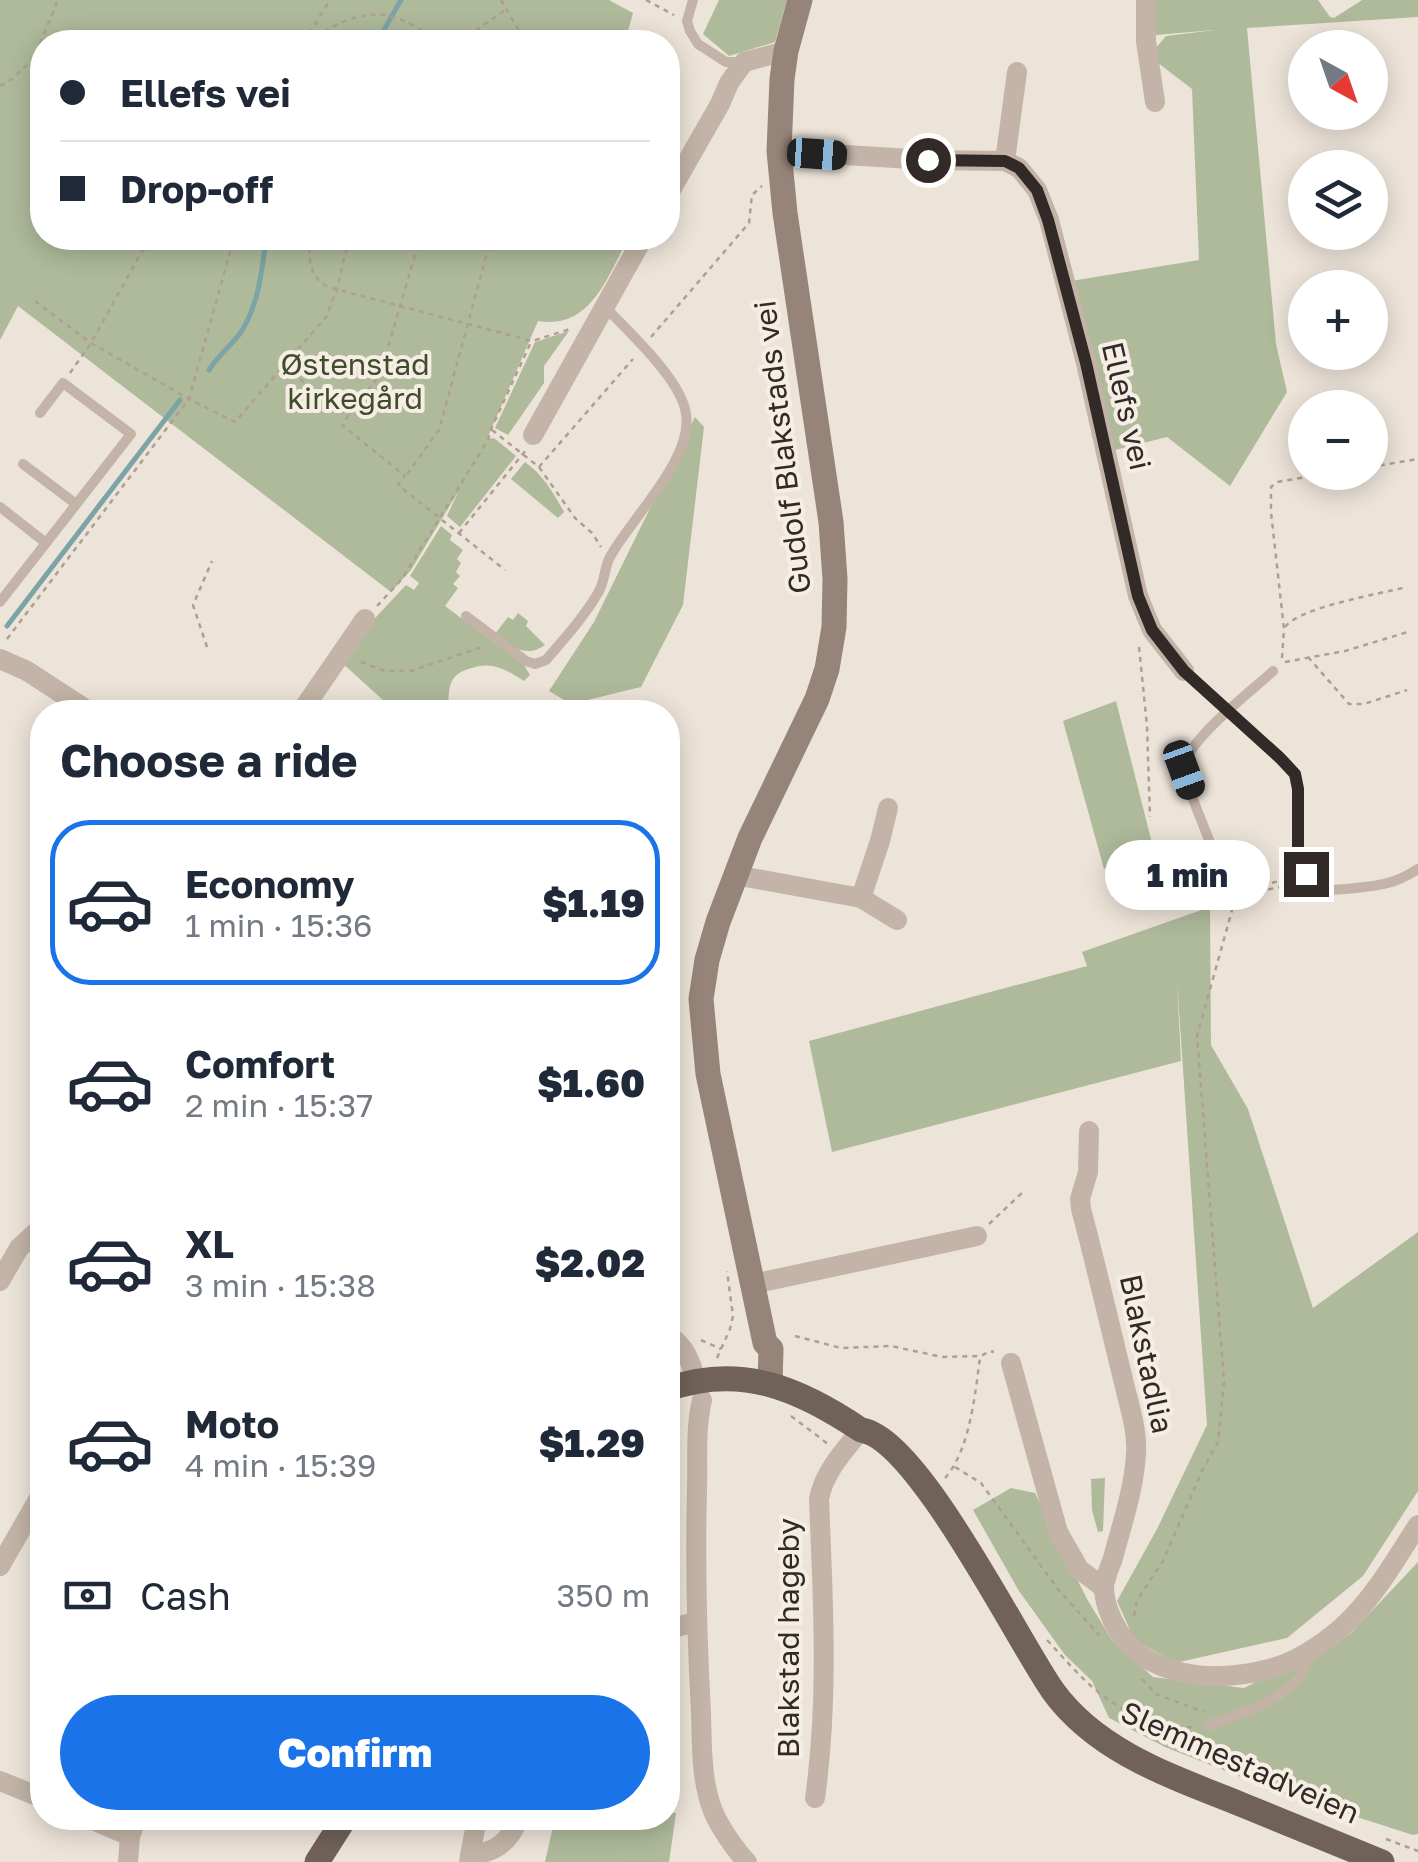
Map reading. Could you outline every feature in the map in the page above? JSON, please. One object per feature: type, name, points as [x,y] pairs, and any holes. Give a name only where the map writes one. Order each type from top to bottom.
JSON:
[{"type":"main road","name":"Slemmestadveien","points":[[680,1390],[699,1390],[724,1378],[762,1382],[799,1394],[870,1432],[893,1450],[936,1499],[1030,1656],[1072,1714],[1094,1733],[1132,1757],[1208,1791],[1383,1850]]},
{"type":"main road","points":[[317,1862],[337,1830]]},
{"type":"street","name":"Gudolf Blakstads vei","points":[[762,1382],[771,1349],[764,1343],[708,1074],[701,999],[707,960],[735,875],[817,700],[830,653],[836,600],[831,522],[779,151],[786,51],[800,0]]},
{"type":"street","points":[[1146,0],[1146,42],[1154,102]]},
{"type":"street","points":[[680,173],[744,62],[786,51]]},
{"type":"street","points":[[779,151],[1005,161],[1016,72]]},
{"type":"street","name":"Ellefs vei","points":[[1005,161],[1019,168],[1037,190],[1048,220],[1095,401],[1138,596],[1152,630],[1184,671]]},
{"type":"street","points":[[533,435],[636,250]]},
{"type":"street","points":[[309,700],[365,620]]},
{"type":"street","points":[[0,659],[27,671],[72,700]]},
{"type":"street","points":[[862,898],[888,808]]},
{"type":"street","points":[[735,875],[862,898],[897,920]]},
{"type":"street","name":"Blakstadlia","points":[[1090,1131],[1081,1209],[1137,1450],[1132,1485],[1104,1588]]},
{"type":"street","points":[[752,1284],[977,1236]]},
{"type":"street","points":[[0,1281],[18,1248],[30,1238]]},
{"type":"street","points":[[680,1343],[689,1350],[699,1390],[696,1622],[704,1769],[713,1812],[747,1862]]},
{"type":"street","points":[[1010,1363],[1058,1532],[1080,1569],[1104,1588],[1116,1628],[1128,1645],[1168,1671],[1236,1675],[1271,1669],[1309,1653],[1343,1626],[1377,1588],[1418,1524]]},
{"type":"street","name":"Blakstad hageby","points":[[815,1798],[822,1750],[824,1623],[818,1499],[841,1454],[861,1430]]},
{"type":"street","points":[[0,1566],[30,1515]]},
{"type":"street","points":[[680,1626],[696,1622]]},
{"type":"street","points":[[0,1780],[30,1793]]},
{"type":"street","points":[[128,1862],[133,1830]]},
{"type":"street","points":[[475,1830],[469,1858],[501,1846],[513,1830]]},
{"type":"lane","points":[[694,0],[687,21],[698,44],[726,62],[744,62]]},
{"type":"lane","points":[[466,616],[526,661],[535,664],[546,660],[601,590],[608,559],[670,470],[685,433],[686,411],[676,388],[604,305]]},
{"type":"lane","points":[[0,602],[131,434],[63,383],[40,412]]},
{"type":"lane","points":[[23,464],[76,504]]},
{"type":"lane","points":[[0,507],[46,542]]},
{"type":"lane","points":[[1184,671],[1295,774],[1298,854],[1313,886],[1324,890],[1372,886],[1400,881],[1418,869]]},
{"type":"lane","points":[[1210,843],[1184,770],[1188,754],[1208,730],[1274,671]]},
{"type":"lane","points":[[1209,1725],[1260,1706],[1284,1690],[1302,1674],[1309,1653]]},
{"type":"path","points":[[45,30],[58,0]]},
{"type":"path","points":[[313,30],[330,0]]},
{"type":"path","points":[[500,0],[517,30]]},
{"type":"path","points":[[646,0],[676,15]]},
{"type":"path","points":[[476,30],[507,9]]},
{"type":"path","points":[[326,30],[358,17],[384,15],[404,20],[419,30]]},
{"type":"path","points":[[0,85],[30,62]]},
{"type":"path","points":[[539,466],[749,223],[752,196],[770,178]]},
{"type":"path","points":[[63,383],[91,343],[144,250]]},
{"type":"path","points":[[309,250],[312,272],[318,282],[337,289],[532,341],[572,328]]},
{"type":"path","points":[[34,301],[91,343],[235,422],[326,316],[346,250]]},
{"type":"path","points":[[406,476],[342,426],[380,376],[417,250]]},
{"type":"path","points":[[487,250],[439,430],[398,485],[505,570]]},
{"type":"path","points":[[365,620],[402,578],[488,440],[532,341]]},
{"type":"path","points":[[284,366],[348,416]]},
{"type":"path","points":[[490,429],[539,466],[608,559]]},
{"type":"path","points":[[459,534],[523,456],[533,435]]},
{"type":"path","points":[[1388,464],[1418,459]]},
{"type":"path","points":[[1288,480],[1271,488],[1284,629],[1279,664],[1345,651],[1410,630]]},
{"type":"path","points":[[206,647],[192,604],[212,562]]},
{"type":"path","points":[[1284,629],[1289,621],[1305,612],[1406,587]]},
{"type":"path","points":[[342,651],[385,672],[411,671],[499,641]]},
{"type":"path","points":[[1139,646],[1148,726],[1150,818]]},
{"type":"path","points":[[1307,656],[1350,704],[1364,704],[1408,690]]},
{"type":"path","points":[[1210,843],[1212,858],[1224,878],[1238,890],[1308,877]]},
{"type":"path","points":[[1224,1719],[1156,1694],[1132,1668],[1128,1645],[1137,1600],[1162,1561],[1218,1442],[1224,1382],[1197,1036],[1236,896],[1308,877]]},
{"type":"path","points":[[977,1236],[1025,1190]]},
{"type":"path","points":[[717,1358],[733,1316],[726,1262]]},
{"type":"path","points":[[795,1336],[841,1348],[891,1346],[942,1357],[981,1356],[990,1351]]},
{"type":"path","points":[[689,1350],[702,1340],[721,1349]]},
{"type":"path","points":[[943,1480],[955,1467],[972,1411],[981,1356]]},
{"type":"path","points":[[791,1416],[841,1454]]},
{"type":"path","points":[[955,1467],[981,1483],[1057,1588],[1095,1633],[1117,1646],[1128,1645]]},
{"type":"path","points":[[1042,1634],[1112,1704],[1146,1720],[1180,1728],[1209,1725]]},
{"type":"path","points":[[1383,1850],[1418,1851]]},
{"type":"green space","name":"Østenstad kirkegård","points":[[0,0],[609,0],[633,13],[628,30],[30,30],[30,250],[622,250],[605,283],[584,309],[556,322],[538,321],[487,439],[494,438],[516,456],[460,527],[447,516],[458,492],[411,570],[391,592],[18,306],[0,340]]},
{"type":"green space","points":[[719,0],[787,0],[775,42],[729,56],[703,34]]},
{"type":"green space","points":[[1156,0],[1318,0],[1334,18],[1362,0],[1418,0],[1418,17],[1247,28],[1276,344],[1287,392],[1230,486],[1167,437],[1107,452],[1065,282],[1199,260],[1192,89],[1149,56],[1166,36],[1215,30],[1156,35]]},
{"type":"green space","points":[[569,331],[544,366],[544,383],[508,435],[495,428],[535,342]]},
{"type":"green space","points":[[695,417],[704,427],[683,605],[641,687],[587,700],[564,700],[549,691],[594,622]]},
{"type":"green space","points":[[525,462],[556,498],[564,512],[558,518],[511,479]]},
{"type":"green space","points":[[441,526],[463,550],[457,559],[461,563],[456,572],[460,576],[453,584],[458,588],[445,606],[524,665],[530,675],[524,681],[505,670],[480,666],[458,674],[452,681],[449,700],[383,700],[340,661],[406,585],[414,590],[419,583],[410,576]]},
{"type":"green space","points":[[518,613],[545,645],[525,651],[495,634],[508,617],[513,620]]},
{"type":"green space","points":[[1116,701],[1154,851],[1104,869],[1063,721]]},
{"type":"green space","points":[[1210,907],[1211,1045],[1248,1109],[1313,1308],[1418,1232],[1418,1491],[1363,1576],[1287,1638],[1175,1663],[1134,1639],[1117,1601],[1207,1425],[1177,980],[1181,1061],[832,1152],[809,1041],[1087,966],[1082,952]]},
{"type":"green space","points":[[1105,1478],[1103,1531],[1098,1532],[1092,1510],[1091,1479]]},
{"type":"green space","points":[[1011,1488],[1035,1493],[1087,1599],[1112,1640],[1153,1677],[1244,1688],[1350,1634],[1418,1562],[1418,1834],[1276,1791],[1165,1747],[1109,1718],[1092,1681],[1065,1655],[1019,1591],[973,1510]]},
{"type":"green space","points":[[552,1830],[674,1830],[669,1862],[545,1862]]},
{"type":"waterway","points":[[384,30],[401,0]]},
{"type":"waterway","points":[[209,370],[241,332],[252,310],[264,250]]},
{"type":"waterway","points":[[7,626],[180,400]]},
{"type":"route","points":[[928,160],[1005,161],[1019,168],[1037,190],[1086,363],[1138,596],[1152,630],[1184,671],[1295,774],[1298,854],[1306,874]]}]
